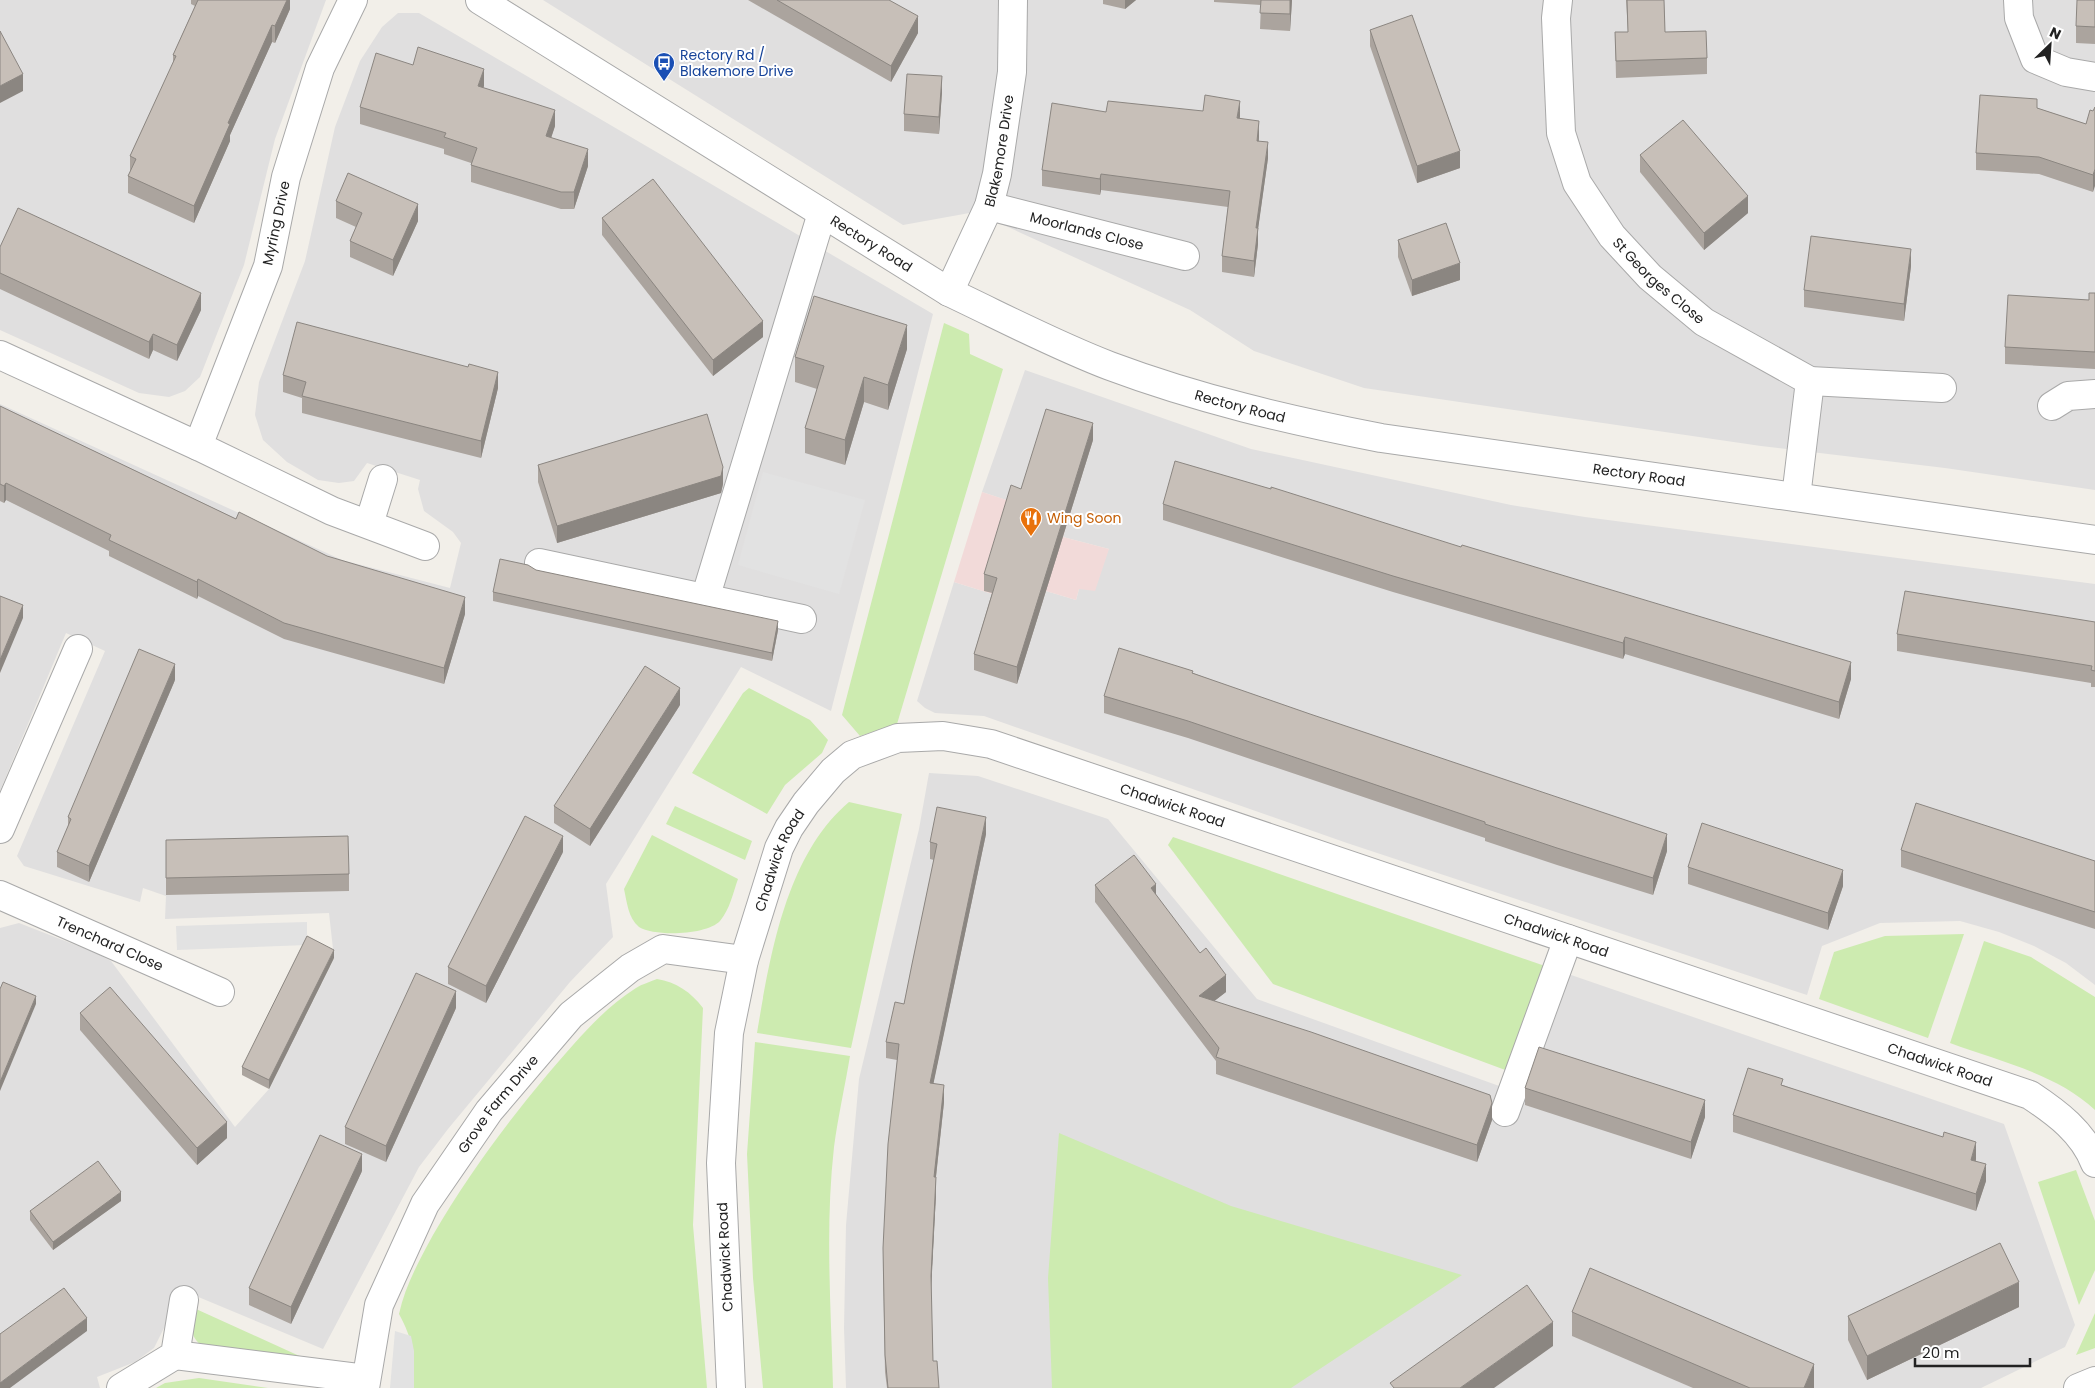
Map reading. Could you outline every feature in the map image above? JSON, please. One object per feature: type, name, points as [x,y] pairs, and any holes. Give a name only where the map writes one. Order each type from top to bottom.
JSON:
[{"type":"street","name":"Myring Drive","points":[[198,446],[268,266],[286,177],[320,68],[353,0]]},
{"type":"street","name":"Rectory Road","points":[[480,0],[949,292],[1022,327],[1110,365],[1205,398],[1293,421],[1381,438],[2095,540]]},
{"type":"street","name":"Blakemore Drive","points":[[949,292],[988,206],[997,174],[1012,72],[1013,0]]},
{"type":"street","name":"St Georges Close","points":[[1558,0],[1556,18],[1561,133],[1577,183],[1607,228],[1650,277],[1704,322],[1810,381],[1942,388]]},
{"type":"street","points":[[2018,0],[2019,18],[2036,58],[2066,72],[2095,77]]},
{"type":"street","name":"Moorlands Close","points":[[988,206],[1185,256]]},
{"type":"street","points":[[706,599],[822,213]]},
{"type":"street","points":[[0,355],[198,446],[332,511],[425,546]]},
{"type":"street","points":[[1796,497],[1810,381]]},
{"type":"street","points":[[2052,406],[2068,396],[2095,394]]},
{"type":"street","points":[[369,524],[383,478]]},
{"type":"street","points":[[539,563],[802,619]]},
{"type":"street","points":[[0,829],[78,649]]},
{"type":"street","name":"Chadwick Road","points":[[731,1388],[721,1163],[729,1033],[744,960],[779,848],[789,828],[806,803],[833,772],[852,755],[898,738],[943,736],[991,744],[2030,1095],[2056,1113],[2088,1145],[2095,1163]]},
{"type":"street","name":"Trenchard Close","points":[[0,895],[220,992]]},
{"type":"street","points":[[1505,1112],[1568,939]]},
{"type":"street","name":"Grove Farm Drive","points":[[175,1355],[366,1384],[380,1305],[425,1204],[489,1110],[570,1015],[630,968],[663,949],[744,960]]},
{"type":"street","points":[[121,1388],[175,1355],[184,1300]]},
{"type":"street","points":[[2078,1388],[2095,1381]]},
{"type":"shaded area","points":[[0,0],[326,0],[275,139],[244,265],[200,377],[185,391],[169,397],[139,393],[0,330]]},
{"type":"shaded area","points":[[543,0],[2095,0],[2095,490],[1945,468],[1761,446],[1364,388],[1254,351],[1190,310],[975,212],[903,225]]},
{"type":"shaded area","points":[[398,13],[419,13],[933,314],[831,711],[741,667],[606,884],[613,937],[570,982],[448,1129],[419,1167],[323,1349],[196,1296],[171,1294],[170,1316],[154,1348],[135,1362],[97,1377],[100,1388],[0,1388],[0,928],[19,923],[96,953],[111,961],[235,1127],[269,1089],[334,958],[329,913],[165,919],[166,896],[143,888],[140,902],[24,866],[17,856],[105,651],[66,633],[0,791],[0,404],[342,560],[450,588],[461,543],[453,532],[424,511],[418,489],[420,480],[367,463],[354,481],[339,483],[318,480],[287,462],[263,440],[255,415],[259,382],[305,261],[335,127],[360,61],[382,27]]},
{"type":"shaded area","points":[[1025,370],[1251,449],[1511,505],[1585,517],[2095,584],[2095,985],[2066,963],[2034,946],[1999,932],[1960,921],[1880,923],[1822,946],[1807,995],[1347,843],[984,716],[935,713],[925,708],[917,701],[954,582],[1040,609],[1046,591],[1076,600],[1079,589],[1109,549],[1063,537],[1021,505],[982,492]]},
{"type":"shaded area","points":[[763,472],[865,500],[839,594],[738,565]]},
{"type":"shaded area","points":[[982,492],[1068,520],[1063,537],[1109,549],[1095,591],[1079,589],[1076,600],[1046,591],[1040,609],[954,582]]},
{"type":"shaded area","points":[[929,773],[978,776],[1108,819],[1257,999],[1502,1087],[1545,966],[2004,1124],[2075,1325],[2065,1347],[1981,1388],[846,1388],[844,1328],[846,1225],[859,1079],[919,829]]},
{"type":"shaded area","points":[[307,922],[307,945],[177,950],[176,926]]},
{"type":"shaded area","points":[[395,1331],[411,1336],[414,1351],[414,1388],[390,1388]]},
{"type":"green space","points":[[944,323],[969,334],[970,354],[1003,369],[897,724],[860,736],[842,715]]},
{"type":"green space","points":[[749,688],[810,720],[828,740],[822,753],[785,785],[767,814],[692,773],[743,693]]},
{"type":"green space","points":[[849,802],[902,814],[851,1048],[757,1033],[768,972],[784,908],[810,850],[827,824]]},
{"type":"green space","points":[[675,806],[752,841],[745,860],[666,824]]},
{"type":"green space","points":[[652,835],[738,879],[729,906],[720,921],[704,929],[681,933],[647,930],[635,923],[628,910],[624,889]]},
{"type":"green space","points":[[1173,837],[1545,966],[1508,1071],[1273,984],[1168,845]]},
{"type":"green space","points":[[1964,934],[1928,1038],[1819,999],[1834,952],[1885,936]]},
{"type":"green space","points":[[1984,941],[2031,957],[2095,997],[2095,1110],[2063,1087],[2045,1078],[1950,1043]]},
{"type":"green space","points":[[657,979],[683,989],[703,1008],[693,1225],[707,1388],[414,1388],[411,1342],[399,1314],[409,1284],[433,1235],[487,1152],[531,1094],[567,1051],[588,1028],[623,997],[638,987]]},
{"type":"green space","points":[[755,1042],[850,1056],[834,1147],[831,1177],[829,1268],[833,1388],[763,1388],[753,1278],[747,1154]]},
{"type":"green space","points":[[1059,1133],[1231,1206],[1462,1275],[1291,1388],[1052,1388],[1048,1278]]},
{"type":"green space","points":[[2076,1170],[2095,1221],[2095,1270],[2079,1305],[2038,1182]]},
{"type":"green space","points":[[196,1309],[306,1359],[205,1348],[199,1344],[193,1335]]},
{"type":"green space","points":[[2095,1313],[2095,1348],[2076,1355]]},
{"type":"green space","points":[[199,1378],[268,1388],[156,1388],[165,1383]]},
{"type":"building","points":[[198,0],[287,0],[275,26],[272,25],[228,123],[230,124],[194,206],[128,176],[136,159],[130,156],[176,56],[173,55]]},
{"type":"building","points":[[777,0],[889,0],[918,16],[891,66]]},
{"type":"building","points":[[1261,0],[1290,0],[1290,14],[1260,13]]},
{"type":"building","points":[[1627,0],[1664,0],[1665,32],[1706,31],[1707,58],[1616,61],[1615,32],[1628,32]]},
{"type":"building","points":[[2077,0],[2095,0],[2095,27],[2076,26]]},
{"type":"building","points":[[1412,15],[1460,151],[1417,166],[1370,30]]},
{"type":"building","points":[[0,31],[23,74],[0,86]]},
{"type":"building","points":[[418,47],[484,69],[478,86],[555,110],[546,136],[588,149],[574,192],[561,192],[471,165],[477,148],[444,137],[446,133],[360,107],[376,53],[413,65]]},
{"type":"building","points":[[907,74],[942,76],[939,117],[904,114]]},
{"type":"building","points":[[1205,95],[1240,101],[1237,118],[1259,121],[1257,141],[1268,142],[1256,228],[1258,228],[1254,261],[1222,256],[1230,191],[1101,174],[1100,179],[1042,170],[1052,103],[1106,112],[1108,101],[1203,111]]},
{"type":"building","points":[[1980,95],[2037,99],[2037,108],[2086,124],[2090,110],[2093,111],[2095,107],[2095,169],[2093,175],[2039,157],[1976,153]]},
{"type":"building","points":[[1683,120],[1748,196],[1704,233],[1640,155]]},
{"type":"building","points":[[348,173],[418,204],[393,260],[350,241],[362,213],[336,201]]},
{"type":"building","points":[[653,179],[763,321],[713,360],[602,218]]},
{"type":"building","points":[[18,208],[201,293],[177,345],[153,334],[149,342],[0,273],[0,247]]},
{"type":"building","points":[[1446,223],[1460,263],[1412,280],[1398,240]]},
{"type":"building","points":[[1811,236],[1911,249],[1904,304],[1804,290]]},
{"type":"building","points":[[2089,293],[2095,293],[2095,352],[2005,347],[2008,295],[2089,300]]},
{"type":"building","points":[[814,296],[907,325],[888,385],[864,377],[845,440],[805,428],[824,366],[795,357]]},
{"type":"building","points":[[297,322],[468,367],[469,364],[498,372],[481,441],[302,396],[306,382],[283,375]]},
{"type":"building","points":[[0,406],[236,519],[239,512],[327,556],[465,597],[444,668],[284,623],[198,579],[197,582],[109,540],[111,535],[6,483],[4,486],[0,484]]},
{"type":"building","points":[[1046,409],[1093,423],[1017,667],[974,654],[997,578],[984,574],[1011,485],[1021,489]]},
{"type":"building","points":[[707,414],[723,467],[721,476],[557,526],[538,465]]},
{"type":"building","points":[[1175,461],[1271,489],[1271,487],[1461,547],[1462,545],[1851,662],[1839,702],[1625,637],[1623,643],[1393,576],[1163,504]]},
{"type":"building","points":[[500,559],[528,565],[536,570],[778,621],[772,653],[493,592]]},
{"type":"building","points":[[1905,591],[2095,622],[2095,671],[2091,670],[2092,666],[1897,634]]},
{"type":"building","points":[[0,596],[23,605],[0,660]]},
{"type":"building","points":[[1119,648],[1193,671],[1192,673],[1310,714],[1667,834],[1653,878],[1485,824],[1485,822],[1188,721],[1104,696]]},
{"type":"building","points":[[139,649],[175,664],[89,866],[57,852],[71,819],[68,817]]},
{"type":"building","points":[[645,666],[680,688],[590,829],[554,806]]},
{"type":"building","points":[[1916,803],[2095,861],[2095,912],[1901,850]]},
{"type":"building","points":[[937,807],[986,817],[930,1083],[944,1085],[934,1177],[936,1177],[931,1276],[933,1361],[937,1361],[939,1388],[888,1388],[885,1355],[883,1248],[888,1144],[899,1044],[886,1042],[895,1002],[904,1004],[937,844],[930,842]]},
{"type":"building","points":[[525,816],[563,836],[486,986],[448,967]]},
{"type":"building","points":[[1702,823],[1843,870],[1828,913],[1688,867]]},
{"type":"building","points":[[348,836],[349,874],[166,878],[166,840]]},
{"type":"building","points":[[1134,855],[1156,884],[1151,888],[1200,953],[1206,948],[1226,975],[1199,996],[1311,1032],[1490,1095],[1492,1103],[1477,1145],[1216,1057],[1219,1048],[1095,885]]},
{"type":"building","points":[[307,936],[334,950],[269,1080],[242,1067]]},
{"type":"building","points":[[416,973],[456,991],[386,1146],[345,1127]]},
{"type":"building","points":[[3,982],[36,996],[0,1082],[0,989]]},
{"type":"building","points":[[110,987],[227,1122],[197,1148],[80,1013]]},
{"type":"building","points":[[1539,1047],[1705,1100],[1691,1142],[1525,1088]]},
{"type":"building","points":[[1748,1068],[1783,1079],[1781,1085],[1943,1137],[1944,1132],[1976,1142],[1971,1160],[1986,1164],[1976,1194],[1733,1115]]},
{"type":"building","points":[[320,1135],[362,1154],[291,1307],[249,1288]]},
{"type":"building","points":[[98,1161],[121,1192],[53,1242],[30,1211]]},
{"type":"building","points":[[2000,1243],[2019,1282],[1867,1356],[1848,1316]]},
{"type":"building","points":[[1590,1268],[1814,1364],[1804,1388],[1750,1388],[1572,1312]]},
{"type":"building","points":[[1527,1285],[1553,1322],[1460,1388],[1394,1388],[1390,1383]]},
{"type":"building","points":[[64,1288],[87,1318],[0,1383],[0,1334]]},
{"type":"place","name":"Rectory Rd / Blakemore Drive","points":[[664,82]]},
{"type":"place","name":"Wing Soon","points":[[1031,537]]}]
